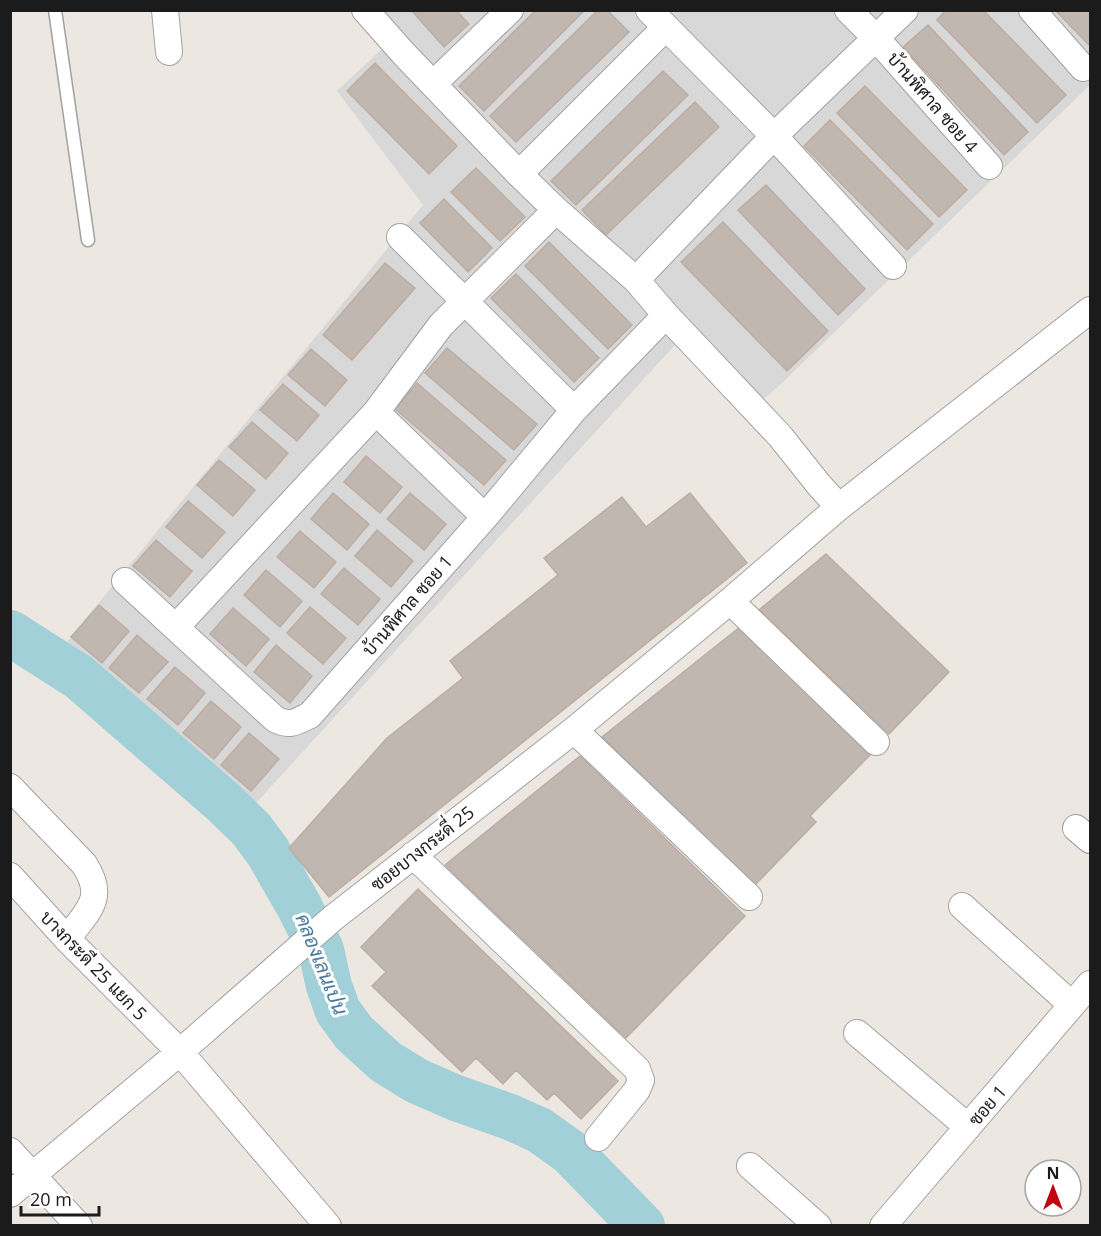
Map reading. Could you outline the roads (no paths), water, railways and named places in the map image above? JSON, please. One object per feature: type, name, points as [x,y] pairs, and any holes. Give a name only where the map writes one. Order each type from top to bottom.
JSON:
[{"type":"street","points":[[165,10],[169,52]]},
{"type":"street","points":[[365,10],[519,174],[556,210],[636,280],[666,315],[774,428],[839,507]]},
{"type":"street","points":[[433,84],[510,10]]},
{"type":"street","name":"บ้านพิศาล ซอย 4","points":[[848,10],[876,38],[989,166]]},
{"type":"street","points":[[636,280],[774,136],[905,10]]},
{"type":"street","points":[[1032,10],[1083,68]]},
{"type":"street","points":[[519,174],[658,19],[774,136],[894,266]]},
{"type":"street","points":[[176,627],[376,412],[441,325],[556,210]]},
{"type":"street","points":[[400,237],[574,410]]},
{"type":"street","name":"ซอยบางกระดี่ 25","points":[[10,1194],[180,1052],[333,918],[574,730],[839,507],[1090,310]]},
{"type":"street","name":"บ้านพิศาล ซอย 1","points":[[125,581],[275,719],[284,724],[296,722],[310,715],[484,517],[574,410],[666,315]]},
{"type":"street","points":[[376,412],[484,517]]},
{"type":"street","points":[[730,601],[876,742]]},
{"type":"street","points":[[574,730],[749,897]]},
{"type":"street","points":[[10,787],[84,864],[91,875],[96,892],[94,901],[67,939]]},
{"type":"street","points":[[412,855],[637,1069],[641,1080],[638,1090],[598,1138]]},
{"type":"street","name":"บางกระดี 25 แยก 5","points":[[10,876],[67,939],[180,1052],[328,1226]]},
{"type":"street","points":[[962,906],[1072,1005]]},
{"type":"street","name":"ซอย 1","points":[[883,1226],[1090,984]]},
{"type":"street","points":[[857,1033],[968,1127]]},
{"type":"street","points":[[10,1151],[79,1226]]},
{"type":"street","points":[[750,1166],[818,1226]]},
{"type":"lane","points":[[55,10],[88,240]]},
{"type":"waterway","name":"คลองเลนเปน","points":[[10,633],[79,677],[251,829],[268,852],[299,906],[321,950],[329,986],[338,1011],[354,1033],[386,1062],[417,1081],[539,1130],[570,1152],[642,1226]]}]
